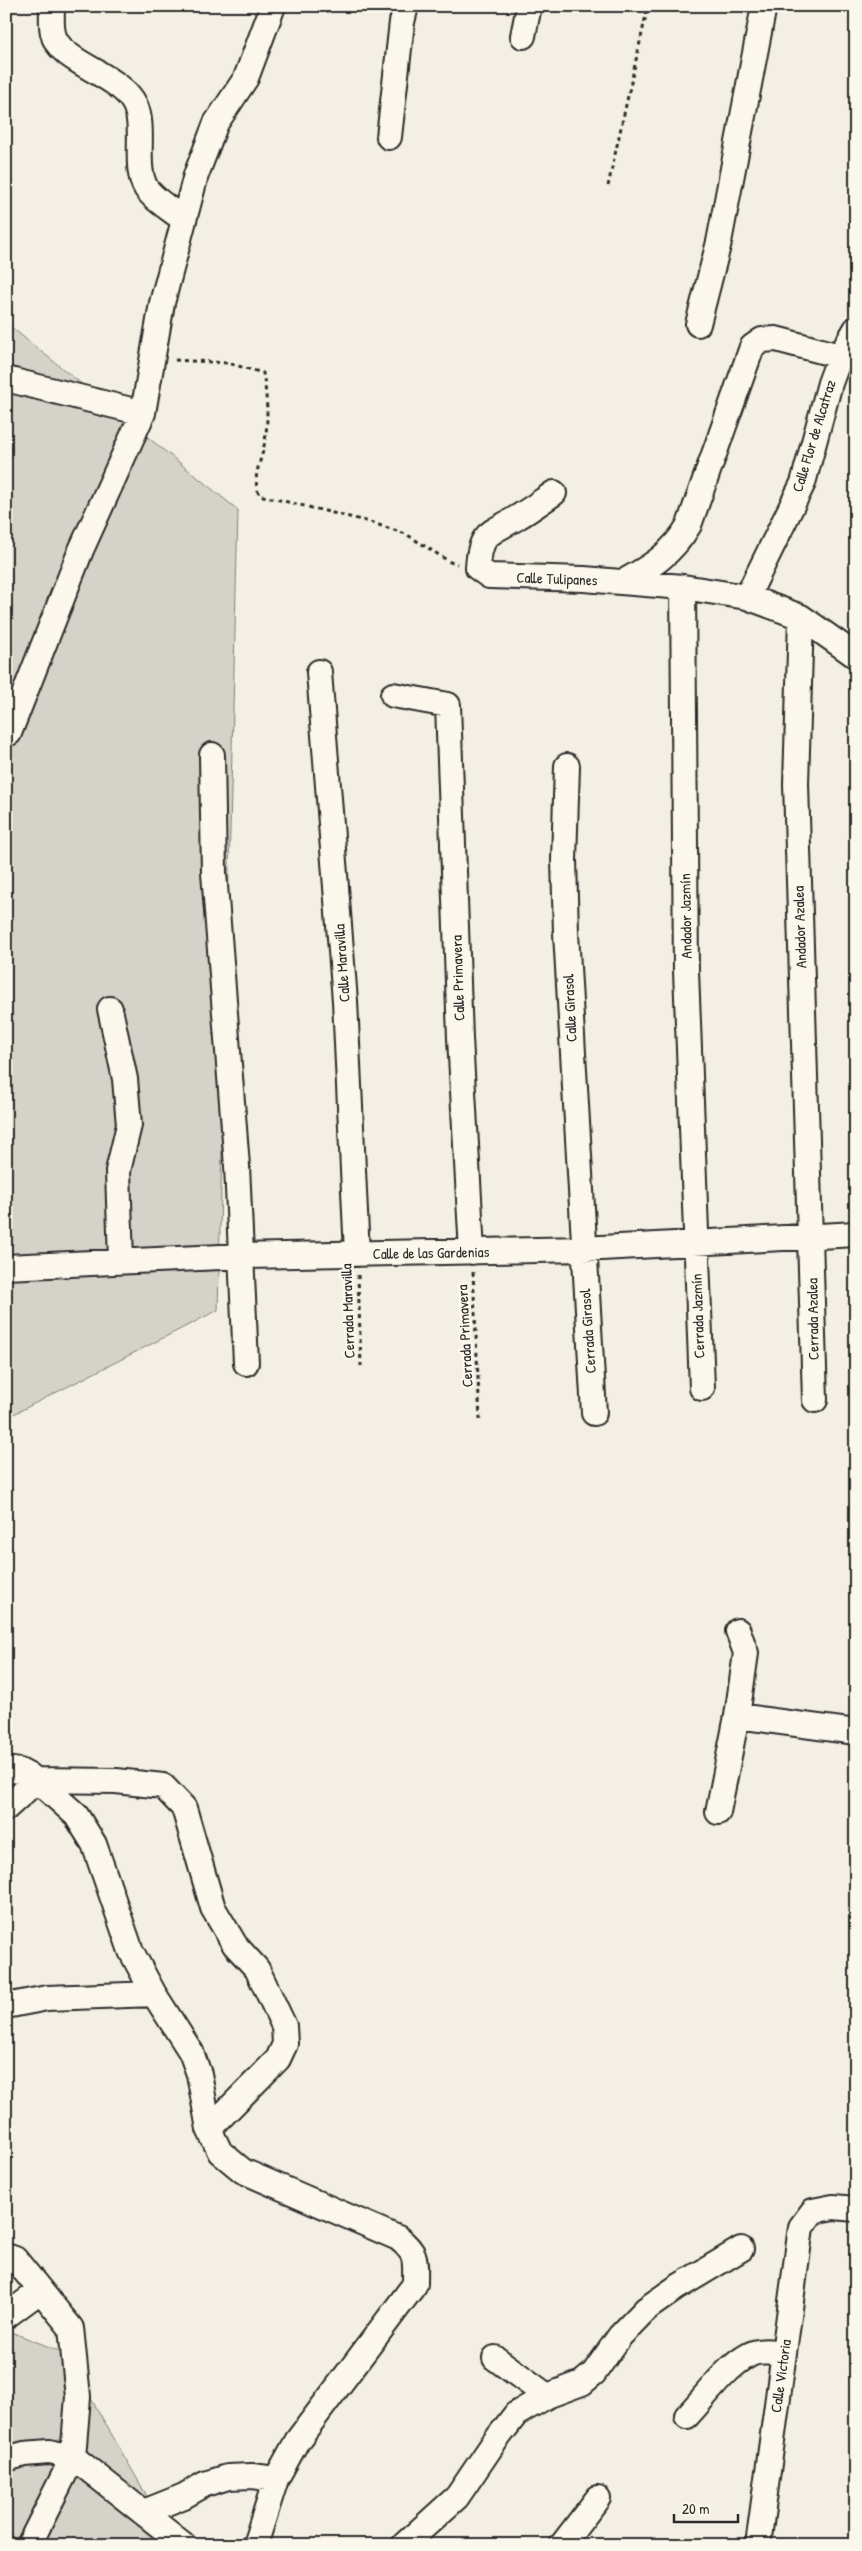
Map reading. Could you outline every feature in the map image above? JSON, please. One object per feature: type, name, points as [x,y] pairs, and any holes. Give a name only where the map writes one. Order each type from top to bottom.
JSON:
[{"type":"street","points":[[52,6],[53,35],[66,52],[116,82],[135,104],[141,132],[142,170],[146,188],[184,220]]},
{"type":"street","points":[[9,733],[81,550],[143,413],[162,303],[196,176],[216,123],[246,78],[274,6]]},
{"type":"street","points":[[389,137],[402,22],[406,6]]},
{"type":"street","points":[[523,36],[529,6]]},
{"type":"street","points":[[698,324],[719,242],[764,6]]},
{"type":"street","name":"Calle Flor de Alcatraz","points":[[747,597],[803,483],[830,383],[840,356],[856,328]]},
{"type":"street","points":[[623,582],[655,564],[678,543],[689,525],[752,348],[762,340],[776,339],[840,356]]},
{"type":"street","points":[[6,379],[143,413]]},
{"type":"street","points":[[478,568],[479,551],[484,540],[494,529],[516,518],[554,493]]},
{"type":"street","name":"Calle Tulipanes","points":[[478,568],[489,576],[623,582],[683,587],[747,597],[801,617],[856,656]]},
{"type":"street","name":"Andador Jazmín","points":[[683,587],[686,971],[695,1244]]},
{"type":"street","name":"Andador Azalea","points":[[801,617],[797,794],[812,1237]]},
{"type":"street","name":"Calle Maravilla","points":[[319,672],[345,1002],[357,1254]]},
{"type":"street","name":"Calle Primavera","points":[[393,695],[448,705],[460,1038],[472,1252]]},
{"type":"street","points":[[212,755],[214,873],[237,1166],[246,1362]]},
{"type":"street","name":"Calle Girasol","points":[[567,766],[564,887],[583,1249]]},
{"type":"street","points":[[110,1009],[125,1079],[129,1125],[118,1171],[121,1262]]},
{"type":"street","name":"Calle de las Gardenias","points":[[6,1268],[242,1256],[583,1249],[856,1234]]},
{"type":"street","name":"Cerrada Azalea","points":[[812,1237],[815,1400]]},
{"type":"street","name":"Cerrada Jazmín","points":[[695,1244],[702,1388]]},
{"type":"street","name":"Cerrada Girasol","points":[[583,1249],[594,1413]]},
{"type":"street","points":[[718,1812],[737,1716],[746,1653],[743,1640],[738,1631]]},
{"type":"street","points":[[737,1716],[856,1732]]},
{"type":"street","points":[[6,1769],[20,1771],[37,1780],[76,1815],[94,1844],[131,1951],[154,1994],[191,2052],[199,2074],[209,2129],[220,2152],[243,2171],[398,2238],[413,2250],[415,2284],[298,2442],[276,2479],[255,2545]]},
{"type":"street","points":[[6,1808],[37,1780],[116,1781],[163,1786],[184,1808],[213,1908],[235,1944],[257,1969],[284,2026],[285,2044],[278,2059],[209,2129]]},
{"type":"street","points":[[6,2006],[47,1998],[154,1994]]},
{"type":"street","name":"Calle Victoria","points":[[758,2545],[801,2227],[813,2211],[833,2207],[856,2209]]},
{"type":"street","points":[[404,2545],[457,2498],[493,2444],[516,2414],[548,2396],[582,2383],[594,2373],[620,2336],[646,2309],[741,2248]]},
{"type":"street","points":[[6,2256],[15,2259],[71,2328],[78,2397],[73,2457],[29,2545]]},
{"type":"street","points":[[6,2316],[40,2291]]},
{"type":"street","points":[[687,2416],[733,2368],[750,2354],[763,2351],[784,2353]]},
{"type":"street","points":[[495,2358],[548,2396]]},
{"type":"street","points":[[6,2459],[24,2454],[49,2452],[73,2457],[184,2545]]},
{"type":"street","points":[[144,2512],[184,2496],[205,2484],[228,2477],[252,2476],[276,2479]]},
{"type":"street","points":[[562,2545],[598,2498]]},
{"type":"path","points":[[608,186],[648,6]]},
{"type":"path","points":[[154,358],[228,363],[263,373],[266,393],[264,445],[254,481],[259,495],[370,522],[406,534],[450,562],[478,568]]},
{"type":"path","name":"Cerrada Primavera","points":[[472,1252],[480,1420]]},
{"type":"path","name":"Cerrada Maravilla","points":[[357,1254],[361,1366]]},
{"type":"shaded area","points":[[6,323],[238,510],[218,1310],[6,1418]]},
{"type":"shaded area","points":[[6,2330],[65,2353],[175,2545],[6,2545]]}]
